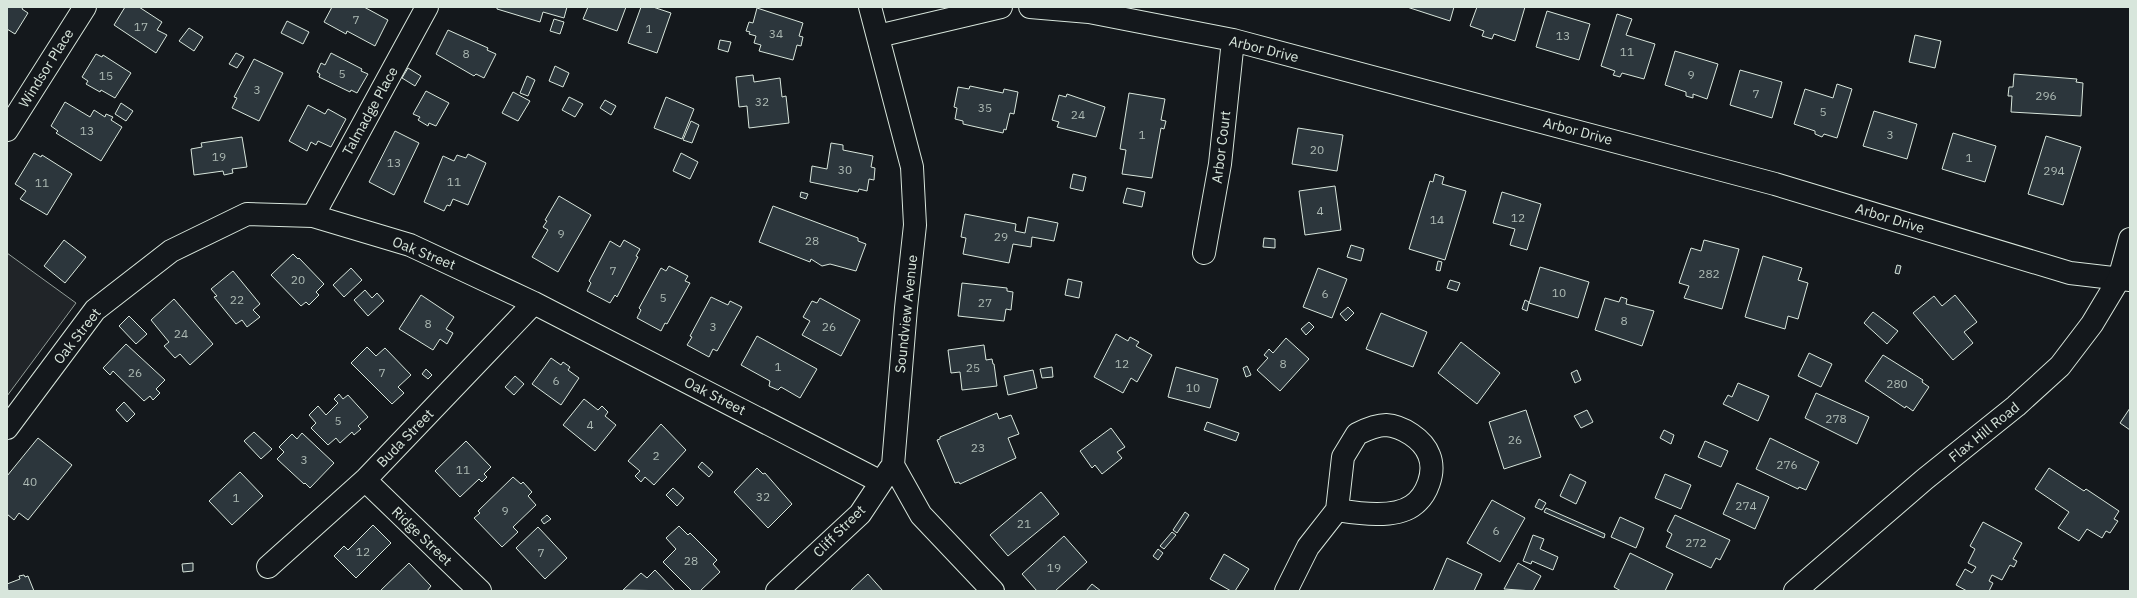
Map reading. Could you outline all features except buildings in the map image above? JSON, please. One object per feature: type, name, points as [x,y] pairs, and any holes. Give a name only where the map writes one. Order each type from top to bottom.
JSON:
[{"type":"street","name":"Windsor Place","points":[[7,130],[85,7]]},
{"type":"street","name":"Talmadge Place","points":[[313,216],[427,7]]},
{"type":"street","name":"Soundview Avenue","points":[[870,7],[912,167],[916,225],[887,473]]},
{"type":"street","points":[[878,36],[1001,7]]},
{"type":"street","name":"Arbor Drive","points":[[1030,7],[1088,12],[1233,40],[1775,184],[2070,273],[2125,280]]},
{"type":"street","name":"Arbor Court","points":[[1204,253],[1220,164],[1233,40]]},
{"type":"street","name":"Oak Street","points":[[7,428],[95,310],[171,251],[247,214],[313,216],[410,245],[534,302],[887,473]]},
{"type":"street","name":"Flax Hill Road","points":[[1795,591],[1926,479],[2016,406],[2060,366],[2125,280],[2130,239]]},
{"type":"street","name":"Buda Street","points":[[268,567],[365,480],[534,302]]},
{"type":"street","points":[[1286,591],[1308,547],[1337,510],[1343,457],[1357,434],[1384,425],[1397,427],[1411,434],[1421,443],[1429,455],[1432,470],[1428,485],[1421,498],[1412,507],[1396,512],[1369,514],[1337,510]]},
{"type":"street","points":[[887,473],[922,515],[992,591]]},
{"type":"street","name":"Cliff Street","points":[[777,591],[860,514],[887,473]]},
{"type":"street","name":"Ridge Street","points":[[365,480],[480,591]]},
{"type":"shaded area","points":[[7,253],[76,303],[7,396]]}]
